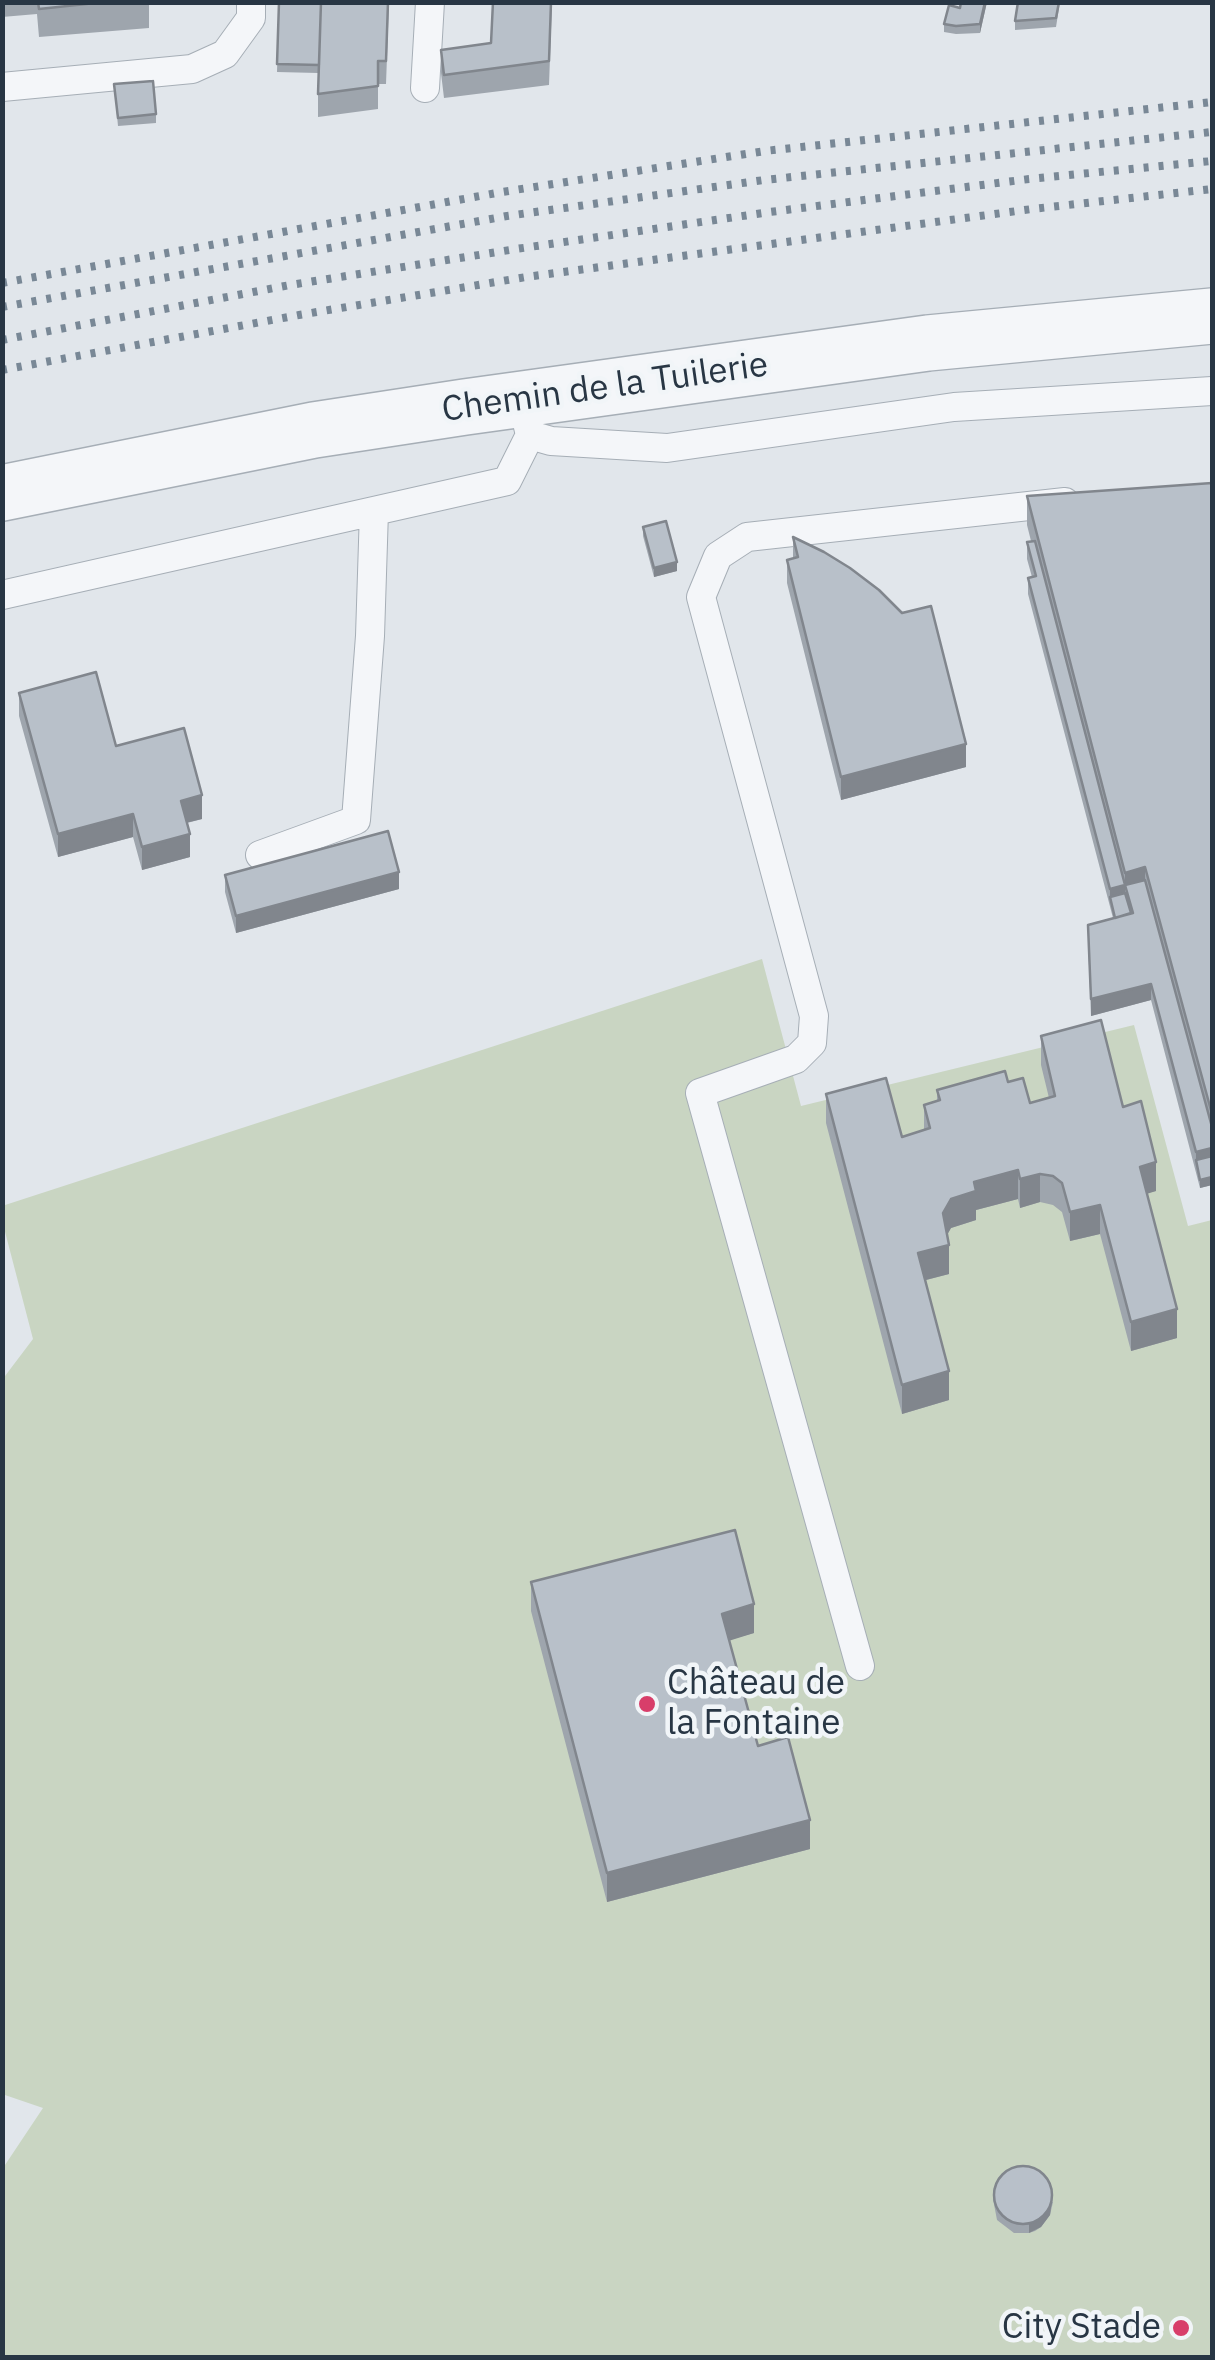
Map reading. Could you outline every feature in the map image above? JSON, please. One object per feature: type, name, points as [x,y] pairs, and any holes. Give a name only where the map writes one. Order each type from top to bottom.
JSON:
[{"type":"street","name":"Chemin de la Tuilerie","points":[[2,494],[314,430],[526,418],[928,343],[1212,316]]},
{"type":"lane","points":[[2,87],[192,68],[226,54],[251,18],[251,2]]},
{"type":"lane","points":[[425,88],[430,2]]},
{"type":"lane","points":[[2,595],[506,481],[526,418],[551,441],[667,448],[954,407],[1212,390]]},
{"type":"lane","points":[[860,1666],[700,1093],[796,1060],[812,1043],[814,1016],[702,597],[718,556],[747,537],[1096,499]]},
{"type":"lane","points":[[260,855],[356,820],[370,636],[374,511]]},
{"type":"green space","points":[[762,959],[801,1106],[1134,1025],[1188,1226],[1212,1220],[1212,2357],[3,2357],[3,2168],[43,2108],[2,2094],[2,1380],[33,1339],[3,1224],[2,1206]]},
{"type":"building","points":[[38,2],[105,2],[39,9]]},
{"type":"building","points":[[279,2],[321,2],[319,65],[277,64]]},
{"type":"building","points":[[321,2],[388,2],[386,61],[378,61],[378,86],[318,94]]},
{"type":"building","points":[[493,2],[551,2],[549,61],[444,75],[441,50],[491,43]]},
{"type":"building","points":[[961,2],[985,2],[980,24],[944,24],[949,5],[960,8]]},
{"type":"building","points":[[1018,2],[1059,2],[1056,18],[1015,21]]},
{"type":"building","points":[[153,81],[156,114],[118,118],[114,84]]},
{"type":"building","points":[[1212,483],[1212,1114],[1145,867],[1125,873],[1027,496]]},
{"type":"building","points":[[666,521],[677,562],[654,568],[643,527]]},
{"type":"building","points":[[793,537],[850,568],[902,613],[931,606],[966,744],[841,777],[787,560],[798,557]]},
{"type":"building","points":[[1035,541],[1125,885],[1110,889],[1028,578],[1036,576],[1027,542]]},
{"type":"building","points":[[96,672],[116,746],[184,728],[202,795],[181,801],[190,834],[142,847],[133,814],[58,834],[19,693]]},
{"type":"building","points":[[388,831],[399,872],[236,916],[225,875]]},
{"type":"building","points":[[1145,880],[1212,1127],[1212,1148],[1196,1152],[1151,984],[1091,999],[1088,925],[1133,913],[1125,885]]},
{"type":"building","points":[[1125,893],[1131,913],[1115,918],[1110,897]]},
{"type":"building","points":[[1101,1020],[1123,1107],[1141,1101],[1156,1162],[1140,1167],[1177,1309],[1131,1322],[1100,1205],[1070,1212],[1062,1183],[1053,1176],[1040,1174],[1020,1179],[1018,1170],[974,1182],[976,1191],[951,1199],[943,1213],[949,1245],[918,1253],[949,1371],[902,1385],[826,1094],[886,1078],[902,1137],[930,1128],[924,1105],[940,1100],[937,1090],[1005,1071],[1008,1082],[1023,1078],[1030,1103],[1055,1096],[1041,1036]]},
{"type":"building","points":[[1212,1156],[1212,1177],[1200,1180],[1196,1160]]},
{"type":"building","name":"Château de la Fontaine","points":[[735,1530],[754,1604],[722,1614],[758,1746],[788,1737],[810,1820],[607,1873],[531,1582]]},
{"type":"building","points":[[1023,2166],[1044,2174],[1052,2195],[1044,2216],[1023,2224],[1002,2216],[994,2195],[1002,2174]]},
{"type":"railway","points":[[2,283],[502,192],[765,151],[1212,102]]},
{"type":"railway","points":[[2,307],[507,216],[764,180],[1212,132]]},
{"type":"railway","points":[[2,340],[290,285],[516,249],[1029,179],[1212,161]]},
{"type":"railway","points":[[2,370],[526,277],[1032,209],[1212,189]]},
{"type":"place","name":"Château de la Fontaine","points":[[647,1704]]},
{"type":"place","name":"City Stade","points":[[1181,2328]]}]
